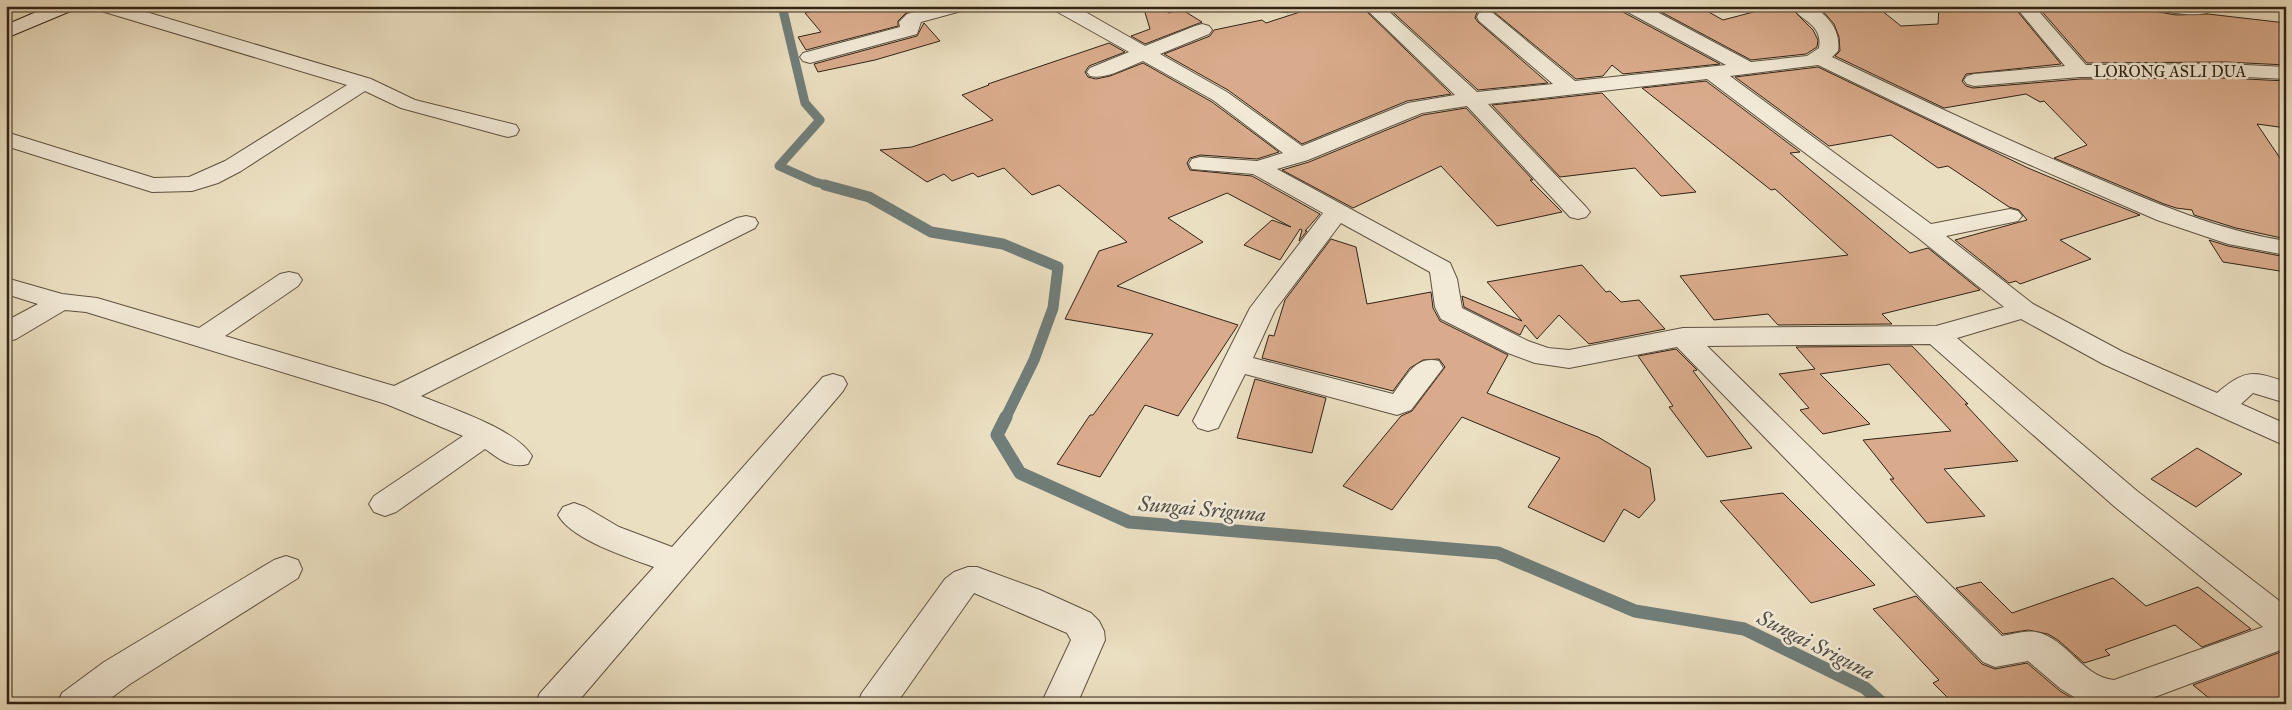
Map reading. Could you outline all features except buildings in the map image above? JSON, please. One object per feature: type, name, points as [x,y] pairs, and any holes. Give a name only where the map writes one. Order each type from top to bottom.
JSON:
[{"type":"street","points":[[6,32],[66,6]]},
{"type":"street","points":[[105,6],[364,83],[408,104],[508,130]]},
{"type":"street","points":[[810,57],[910,30],[909,22],[914,18],[958,6]]},
{"type":"street","points":[[1061,6],[1220,96],[1300,155]]},
{"type":"street","points":[[1372,6],[1471,98],[1578,212]]},
{"type":"street","points":[[1631,6],[1746,67]]},
{"type":"street","points":[[1200,164],[1258,168],[1300,155],[1416,108],[1471,98],[1812,60],[1828,50],[1830,38],[1824,25],[1818,18],[1800,6]]},
{"type":"street","name":"LORONG ASLI DUA","points":[[2024,6],[2080,71],[2226,70],[2286,73]]},
{"type":"street","points":[[2166,6],[2200,9]]},
{"type":"street","points":[[1486,17],[1569,87]]},
{"type":"street","points":[[1097,72],[1202,30]]},
{"type":"street","points":[[1817,57],[2015,152],[2175,219],[2257,244],[2286,248]]},
{"type":"street","points":[[1710,71],[1926,232],[2024,310],[2113,358],[2286,436]]},
{"type":"street","points":[[1974,80],[2080,71]]},
{"type":"street","points":[[6,139],[152,185],[173,186],[192,184],[233,166],[364,83]]},
{"type":"street","points":[[1258,168],[1441,268],[1446,278],[1447,303],[1450,313],[1518,347],[1545,357],[1568,359],[1683,337],[1938,335],[2024,310]]},
{"type":"street","points":[[1208,421],[1263,308],[1336,212]]},
{"type":"street","points":[[1926,232],[2010,216]]},
{"type":"street","points":[[396,397],[746,224]]},
{"type":"street","points":[[202,339],[289,280]]},
{"type":"street","points":[[6,286],[61,302],[88,304],[396,397],[485,435],[517,456]]},
{"type":"street","points":[[6,333],[61,302]]},
{"type":"street","points":[[1938,335],[2126,499],[2286,626]]},
{"type":"street","points":[[1683,337],[1995,652],[2027,646],[2036,647],[2090,691],[2114,696],[2286,633]]},
{"type":"street","points":[[1236,363],[1397,404],[1402,403],[1430,368]]},
{"type":"street","points":[[2220,406],[2247,383],[2262,384],[2286,392]]},
{"type":"street","points":[[553,704],[833,384]]},
{"type":"street","points":[[385,504],[485,435]]},
{"type":"street","points":[[574,515],[608,536],[678,563]]},
{"type":"street","points":[[76,704],[117,673],[286,569]]},
{"type":"street","points":[[875,704],[957,588],[964,581],[969,580],[977,580],[1028,600],[1079,623],[1088,631],[1088,640],[1058,704]]},
{"type":"waterway","name":"Sungai Sriguna","points":[[782,6],[805,103],[820,120],[779,166],[815,182],[830,186]]},
{"type":"waterway","name":"Sungai Sriguna","points":[[825,185],[869,197],[931,232],[1003,244],[1058,267],[1053,308],[1034,360],[1005,419]]},
{"type":"waterway","name":"Sungai Sriguna","points":[[1005,419],[997,435],[1020,473],[1129,522],[1498,553],[1635,611],[1744,629],[1865,688],[1883,704]]}]
